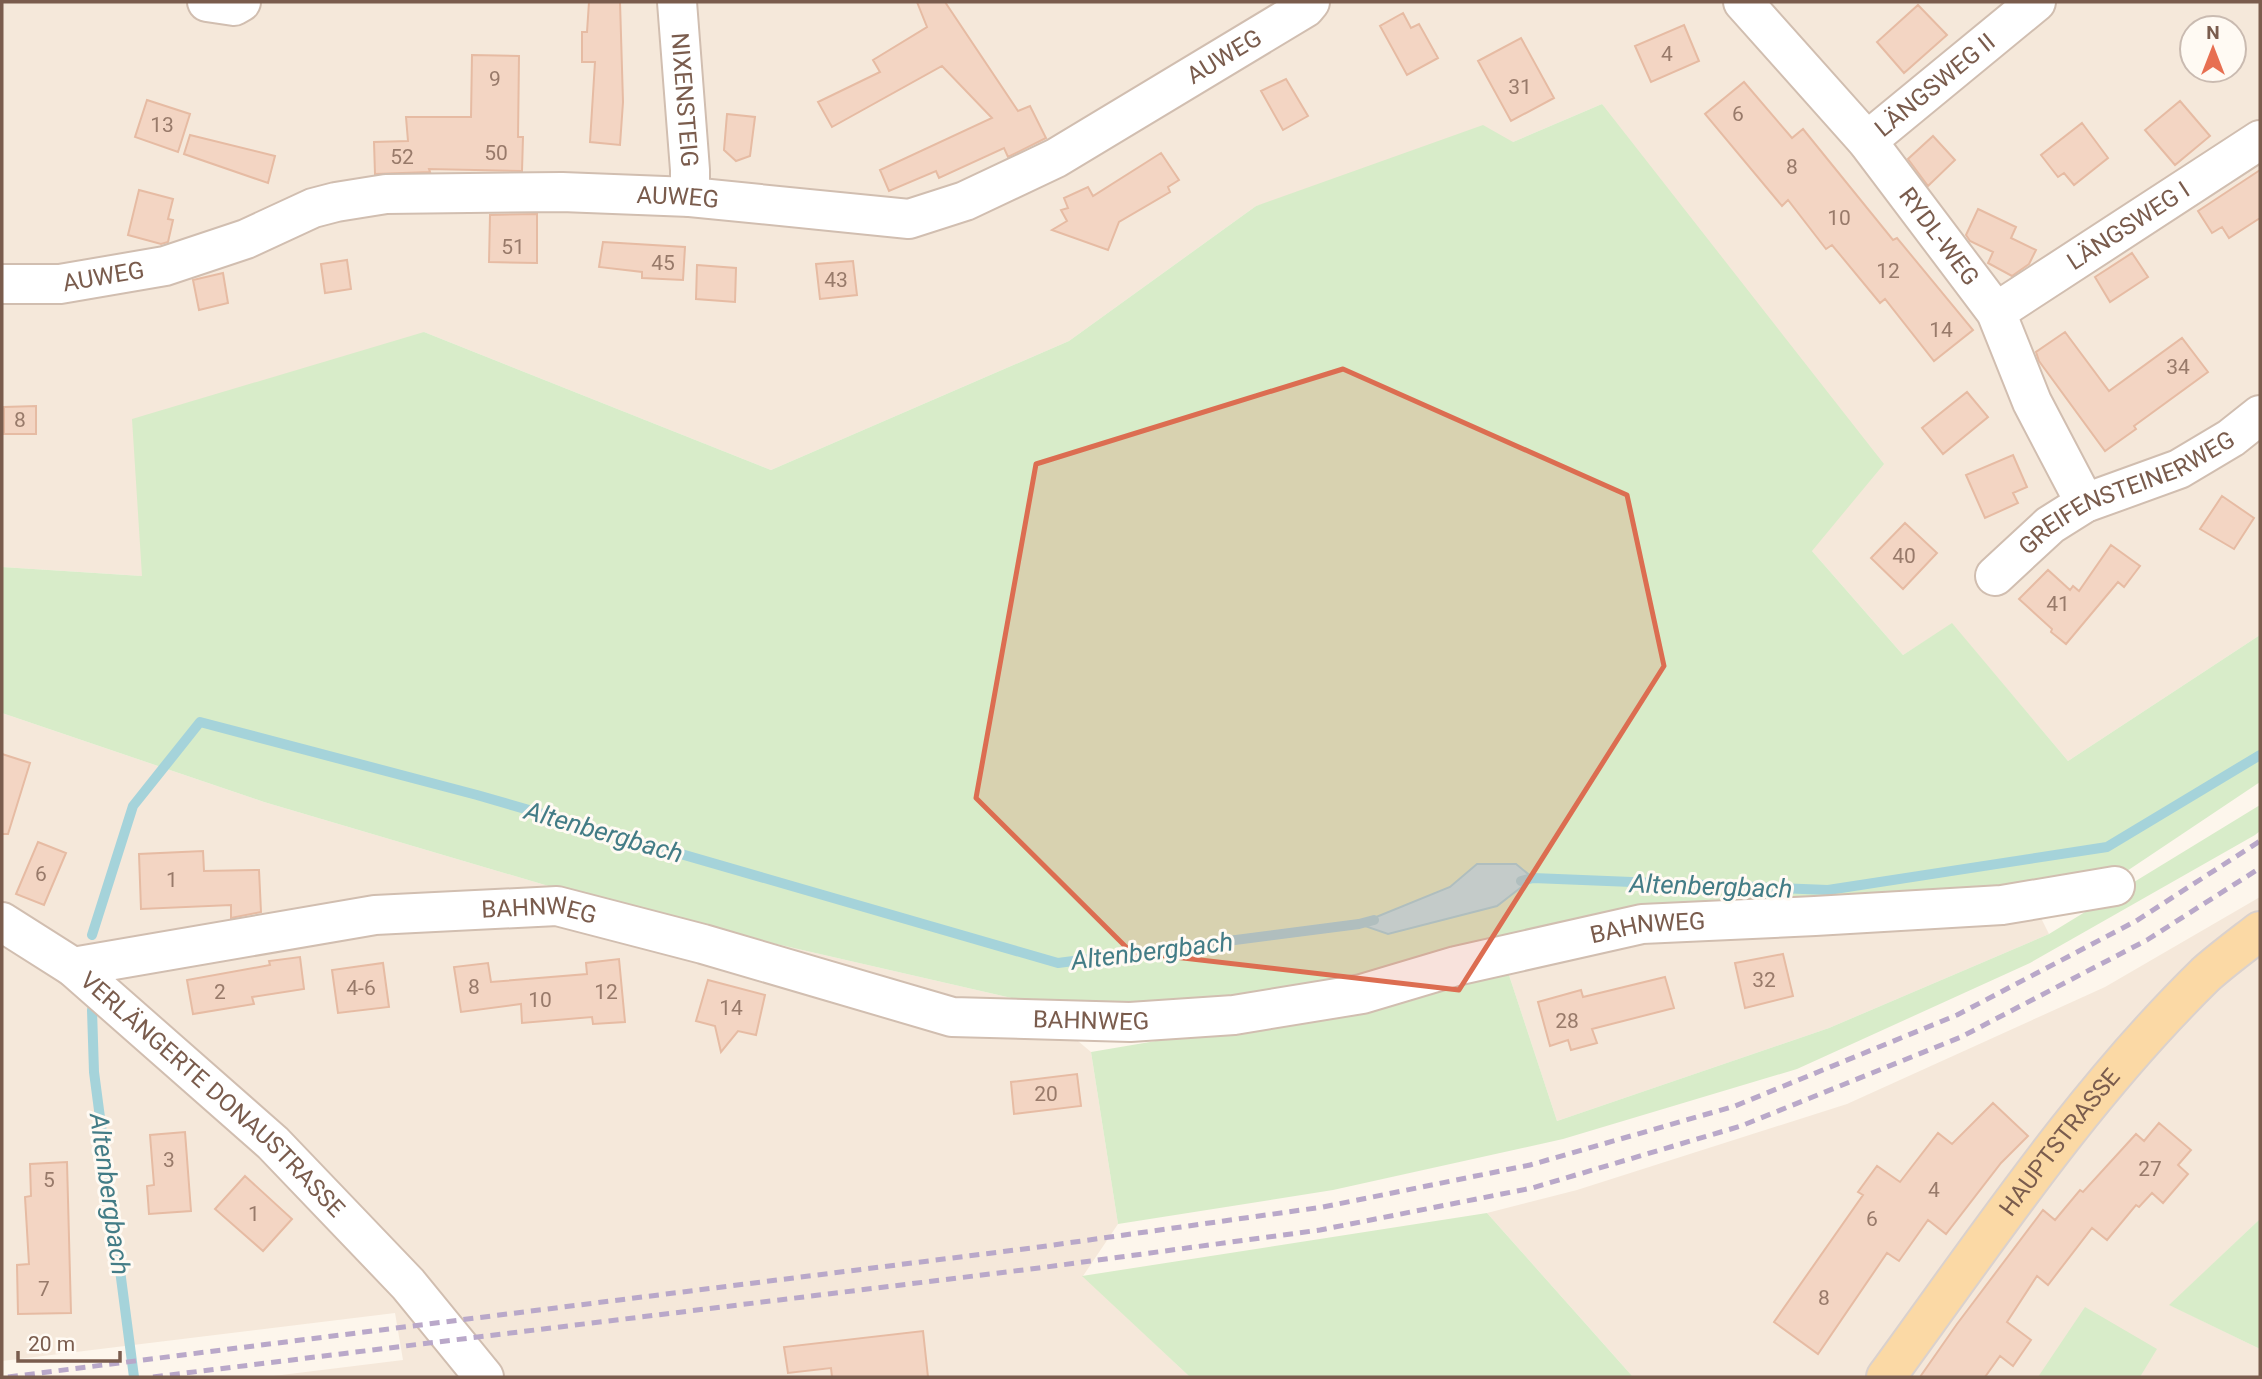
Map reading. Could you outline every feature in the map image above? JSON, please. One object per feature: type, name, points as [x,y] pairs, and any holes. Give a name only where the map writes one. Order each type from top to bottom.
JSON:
[{"type":"main road","name":"HAUPTSTRASSE","points":[[1886,1377],[2048,1156],[2112,1074],[2208,973],[2260,931]]},
{"type":"street","points":[[207,2],[234,6],[241,2]]},
{"type":"street","name":"NIXENSTEIG","points":[[677,2],[690,197]]},
{"type":"street","name":"AUWEG","points":[[2,284],[60,284],[165,266],[246,239],[313,208],[386,194],[562,192],[690,197],[909,219],[965,201],[1056,158],[1310,2]]},
{"type":"street","name":"RYDL-WEG","points":[[1743,2],[1867,141],[1996,312],[2032,402],[2085,503]]},
{"type":"street","name":"LÄNGSWEG II","points":[[1867,141],[2036,2]]},
{"type":"street","name":"LÄNGSWEG I","points":[[1996,312],[2260,140]]},
{"type":"street","name":"GREIFENSTEINERWEG","points":[[1995,576],[2050,525],[2085,503],[2179,469],[2231,438],[2260,415]]},
{"type":"street","name":"BAHNWEG","points":[[73,967],[375,915],[557,906],[703,944],[952,1017],[1130,1022],[1234,1016],[1362,994],[1456,966],[1642,923],[2002,905],[2115,886]]},
{"type":"street","name":"VERLÄNGERTE DONAUSTRASSE","points":[[2,922],[73,967],[273,1143],[408,1284],[484,1377]]},
{"type":"highlighted area","points":[[1343,369],[1627,495],[1664,666],[1459,990],[1131,952],[976,798],[1036,464]]},
{"type":"shaded area","points":[[2,2],[2260,2],[2260,635],[2068,761],[1952,624],[1903,655],[1812,551],[1602,104],[1513,142],[1256,206],[1069,341],[771,470],[424,332],[142,576],[2,567]]},
{"type":"shaded area","points":[[2,713],[264,802],[633,911],[1033,1003],[1091,1052],[1118,1224],[1083,1276],[1190,1377],[265,1377],[403,1360],[395,1313],[2,1361]]},
{"type":"shaded area","points":[[2260,897],[2260,1219],[2170,1305],[2260,1349],[2260,1377],[1633,1377],[1487,1213],[1577,1190],[1847,1104],[2105,987]]},
{"type":"shaded area","points":[[2038,912],[2049,934],[1829,1028],[1557,1121],[1506,966],[1594,949]]},
{"type":"green space","points":[[1602,104],[1884,464],[1812,551],[1903,655],[1952,623],[2068,761],[2260,635],[2260,782],[2121,875],[1410,964],[1226,1004],[1033,1003],[633,911],[264,802],[2,713],[2,567],[142,576],[132,419],[424,332],[771,470],[1069,341],[1256,206],[1483,125],[1513,142]]},
{"type":"green space","points":[[2260,805],[2260,831],[2255,835],[2030,963],[1797,1069],[1563,1139],[1333,1190],[1118,1224],[1091,1052],[1355,1007],[1506,966],[1557,1121],[1829,1028],[2049,934]]},
{"type":"green space","points":[[1487,1213],[1633,1377],[1190,1377],[1082,1276]]},
{"type":"green space","points":[[2260,1219],[2260,1349],[2169,1305]]},
{"type":"green space","points":[[2085,1307],[2157,1349],[2140,1377],[2038,1377]]},
{"type":"water","points":[[1477,864],[1516,864],[1533,878],[1497,906],[1388,934],[1359,924],[1450,887]]},
{"type":"building","points":[[589,2],[620,2],[623,102],[620,145],[590,142],[595,62],[582,62],[582,32],[587,32]]},
{"type":"building","points":[[917,2],[945,2],[1018,111],[1030,106],[1046,138],[1008,157],[1004,148],[939,178],[936,171],[889,191],[880,170],[992,118],[942,66],[832,127],[818,102],[880,72],[873,60],[927,27]]},
{"type":"building","points":[[1918,5],[1947,35],[1904,73],[1877,42]]},
{"type":"building","points":[[1403,13],[1411,28],[1419,24],[1438,58],[1407,75],[1380,26]]},
{"type":"building","points":[[1684,25],[1699,61],[1651,82],[1635,46]]},
{"type":"building","points":[[1521,38],[1554,98],[1511,121],[1478,61]]},
{"type":"building","points":[[472,55],[519,56],[518,137],[523,137],[522,171],[429,169],[430,172],[375,174],[374,142],[408,141],[406,117],[471,117]]},
{"type":"building","points":[[1286,79],[1308,116],[1283,130],[1261,91]]},
{"type":"building","points":[[1744,82],[1792,138],[1803,129],[1893,240],[1897,238],[1973,330],[1934,361],[1885,299],[1880,303],[1832,245],[1826,249],[1788,200],[1782,206],[1705,114]]},
{"type":"building","points":[[147,100],[190,114],[178,152],[135,137]]},
{"type":"building","points":[[2180,101],[2210,136],[2175,165],[2145,130]]},
{"type":"building","points":[[727,114],[755,117],[750,156],[736,161],[724,150]]},
{"type":"building","points":[[2082,123],[2108,158],[2074,185],[2064,173],[2058,177],[2041,155]]},
{"type":"building","points":[[190,135],[275,156],[268,183],[184,154]]},
{"type":"building","points":[[1933,136],[1955,160],[1928,186],[1908,159]]},
{"type":"building","points":[[1161,153],[1179,180],[1168,187],[1170,192],[1119,222],[1108,250],[1052,230],[1067,221],[1061,210],[1068,208],[1064,198],[1088,187],[1093,196]]},
{"type":"building","points":[[2260,170],[2260,218],[2229,238],[2222,227],[2212,233],[2198,211]]},
{"type":"building","points":[[139,190],[173,199],[168,219],[173,220],[168,242],[161,244],[128,235]]},
{"type":"building","points":[[1978,209],[2016,227],[2011,238],[2036,250],[2029,264],[2012,276],[1988,263],[1993,252],[1970,241],[1966,235]]},
{"type":"building","points":[[537,214],[537,263],[489,262],[490,215]]},
{"type":"building","points":[[603,242],[685,247],[683,280],[642,278],[642,272],[599,267]]},
{"type":"building","points":[[2132,253],[2148,277],[2110,302],[2095,277]]},
{"type":"building","points":[[347,260],[351,289],[325,293],[321,264]]},
{"type":"building","points":[[853,261],[857,295],[820,299],[816,264]]},
{"type":"building","points":[[697,265],[736,268],[735,302],[696,299]]},
{"type":"building","points":[[223,273],[228,303],[199,310],[193,280]]},
{"type":"building","points":[[2065,332],[2109,391],[2182,338],[2208,372],[2134,426],[2136,429],[2105,451],[2039,361],[2036,352]]},
{"type":"building","points":[[1967,392],[1988,417],[1943,454],[1922,428]]},
{"type":"building","points":[[36,406],[36,434],[4,434],[4,407]]},
{"type":"building","points":[[2013,455],[2027,487],[2013,493],[2018,503],[1985,518],[1966,475]]},
{"type":"building","points":[[2222,496],[2254,518],[2234,549],[2200,529]]},
{"type":"building","points":[[1905,523],[1937,553],[1903,589],[1871,558]]},
{"type":"building","points":[[2111,545],[2140,566],[2124,587],[2118,582],[2066,644],[2019,599],[2048,570],[2070,590],[2073,586],[2079,591]]},
{"type":"building","points":[[2,754],[30,763],[8,834],[2,834]]},
{"type":"building","points":[[38,842],[66,853],[44,905],[16,894]]},
{"type":"building","points":[[203,851],[204,871],[259,870],[261,912],[231,918],[231,905],[141,909],[139,854]]},
{"type":"building","points":[[1783,954],[1793,996],[1745,1008],[1735,963]]},
{"type":"building","points":[[300,957],[304,989],[252,997],[254,1004],[193,1014],[187,980],[270,965],[269,961]]},
{"type":"building","points":[[619,959],[625,1022],[593,1024],[592,1017],[522,1023],[521,1004],[461,1012],[454,967],[488,963],[491,982],[587,974],[586,963]]},
{"type":"building","points":[[383,963],[389,1007],[338,1013],[332,970]]},
{"type":"building","points":[[1665,977],[1674,1008],[1592,1029],[1597,1043],[1571,1050],[1568,1040],[1550,1046],[1538,1002],[1581,990],[1583,997]]},
{"type":"building","points":[[708,980],[765,995],[756,1035],[738,1031],[721,1052],[715,1026],[696,1021]]},
{"type":"building","points":[[1077,1074],[1081,1106],[1014,1114],[1011,1082]]},
{"type":"building","points":[[1993,1103],[2028,1136],[2001,1163],[1946,1234],[1928,1220],[1899,1261],[1887,1253],[1818,1354],[1774,1322],[1863,1195],[1858,1192],[1877,1166],[1900,1182],[1938,1133],[1952,1144]]},
{"type":"building","points":[[2159,1123],[2191,1150],[2178,1165],[2188,1174],[2163,1203],[2152,1193],[2139,1207],[2136,1205],[2107,1240],[2092,1228],[2048,1285],[2037,1276],[2007,1322],[2031,1340],[2013,1366],[2000,1356],[1985,1377],[1920,1377],[2043,1210],[2055,1220],[2080,1190],[2083,1192],[2136,1134],[2144,1141]]},
{"type":"building","points":[[185,1132],[191,1211],[149,1214],[147,1186],[154,1185],[150,1135]]},
{"type":"building","points":[[67,1162],[71,1313],[18,1314],[17,1265],[29,1264],[25,1197],[31,1196],[30,1164]]},
{"type":"building","points":[[245,1176],[292,1219],[263,1251],[215,1209]]},
{"type":"building","points":[[923,1331],[928,1377],[832,1377],[831,1368],[788,1373],[784,1347]]},
{"type":"waterway","name":"Altenbergbach","points":[[92,935],[133,806],[200,722],[477,795],[1058,963],[1374,920]]},
{"type":"waterway","name":"Altenbergbach","points":[[1521,881],[1533,878],[1828,890],[2107,847],[2260,755]]},
{"type":"waterway","name":"Altenbergbach","points":[[92,1010],[94,1072],[134,1377]]},
{"type":"railway","points":[[8,1377],[1039,1247],[1323,1207],[1530,1165],[1735,1106],[1957,1015],[2136,921],[2260,841]]},
{"type":"railway","points":[[153,1377],[1039,1268],[1320,1230],[1532,1188],[1741,1126],[1961,1037],[2147,940],[2260,868]]}]
